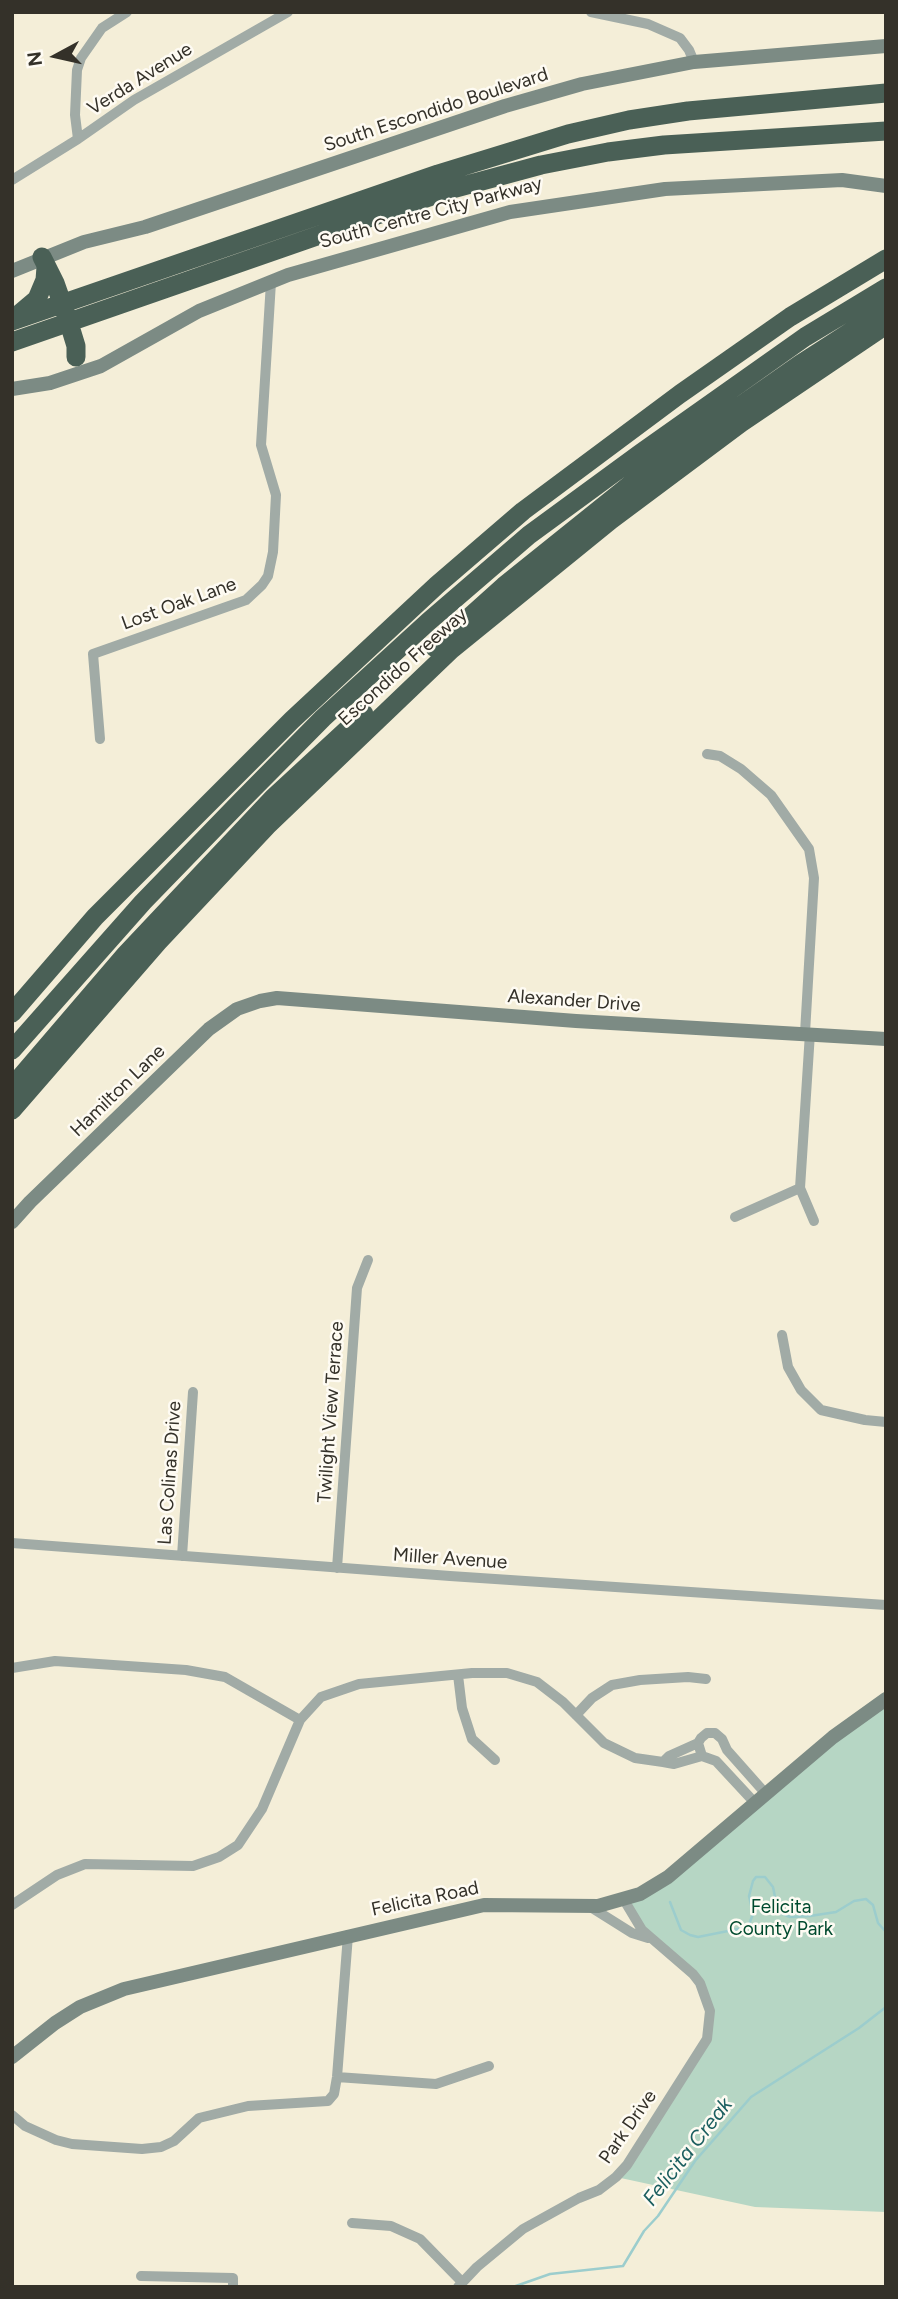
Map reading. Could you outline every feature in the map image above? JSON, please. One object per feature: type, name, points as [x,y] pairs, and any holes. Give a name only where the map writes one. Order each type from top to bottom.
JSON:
[{"type":"highway","name":"South Centre City Parkway","points":[[12,320],[450,170],[568,134],[629,120],[688,111],[886,93]]},
{"type":"highway","name":"South Centre City Parkway","points":[[12,342],[452,189],[541,164],[664,145],[886,131]]},
{"type":"highway","name":"Escondido Freeway","points":[[12,1013],[95,917],[292,720],[437,585],[523,511],[680,394],[790,317],[886,259]]},
{"type":"highway","points":[[44,262],[55,283],[68,348],[78,359],[102,312]]},
{"type":"highway","points":[[12,320],[37,299],[45,280],[44,262]]},
{"type":"highway","points":[[12,1050],[143,902],[241,801],[323,718],[438,613],[529,535],[641,453],[805,337],[886,288]]},
{"type":"highway","points":[[12,1087],[126,954],[273,798],[504,586],[646,472],[799,365],[886,310]]},
{"type":"highway","name":"Escondido Freeway","points":[[12,1110],[158,942],[267,826],[452,650],[611,520],[741,423],[886,325]]},
{"type":"street","points":[[78,139],[76,93],[77,70],[81,58],[102,28],[127,12]]},
{"type":"street","name":"Verda Avenue","points":[[12,180],[134,100],[288,12]]},
{"type":"street","points":[[591,12],[648,24],[680,38],[694,62]]},
{"type":"street","name":"South Escondido Boulevard","points":[[12,271],[44,262],[84,242],[145,227],[536,96],[582,84],[694,62],[886,46]]},
{"type":"street","name":"South Centre City Parkway","points":[[12,389],[50,383],[78,359],[125,354],[199,311],[288,275],[510,212],[665,188],[842,180],[886,186]]},
{"type":"street","name":"Lost Oak Lane","points":[[100,739],[93,654],[246,600],[268,576],[273,552],[276,495],[261,445],[271,282]]},
{"type":"street","points":[[706,754],[720,756],[741,769],[771,794],[808,849],[814,878],[800,1188],[814,1221]]},
{"type":"street","name":"Alexander Drive","points":[[260,1001],[277,998],[576,1021],[886,1039]]},
{"type":"street","name":"Hamilton Lane","points":[[12,1222],[209,1029],[237,1009],[260,1001]]},
{"type":"street","points":[[735,1217],[800,1188]]},
{"type":"street","name":"Twilight View Terrace","points":[[337,1568],[357,1288],[368,1260]]},
{"type":"street","points":[[782,1335],[788,1367],[801,1390],[821,1410],[886,1422]]},
{"type":"street","name":"Las Colinas Drive","points":[[182,1556],[192,1392]]},
{"type":"street","name":"Miller Avenue","points":[[12,1543],[886,1605]]},
{"type":"street","points":[[12,1668],[55,1661],[186,1670],[225,1677],[300,1720]]},
{"type":"street","points":[[12,1905],[57,1875],[85,1864],[193,1866],[219,1857],[238,1845],[262,1809],[300,1720],[321,1698],[359,1684],[507,1673],[537,1682],[604,1743],[635,1758],[674,1764],[702,1756],[716,1761],[761,1799]]},
{"type":"street","points":[[458,1675],[462,1708],[472,1739],[495,1760]]},
{"type":"street","points":[[576,1715],[592,1698],[612,1685],[640,1680],[688,1677],[706,1679]]},
{"type":"street","name":"Felicita Road","points":[[12,2057],[55,2023],[80,2007],[105,1996],[348,1935],[484,1905],[589,1906],[624,1900],[648,1891],[833,1737],[886,1699]]},
{"type":"street","points":[[663,1762],[669,1756],[698,1743],[707,1733],[715,1733],[722,1738],[727,1750],[761,1799]]},
{"type":"street","points":[[698,1743],[702,1756]]},
{"type":"street","name":"Park Drive","points":[[460,2284],[477,2266],[523,2229],[598,2190],[616,2177],[627,2165],[707,2039],[710,2011],[704,1991],[693,1974],[650,1939],[636,1923],[624,1900]]},
{"type":"street","name":"Park Drive","points":[[589,1906],[625,1930],[650,1939]]},
{"type":"street","points":[[12,2115],[39,2133],[64,2142],[151,2148],[174,2141],[199,2118],[248,2106],[328,2101],[334,2094],[337,2077],[348,1935]]},
{"type":"street","points":[[337,2077],[436,2084],[489,2066]]},
{"type":"street","points":[[352,2223],[391,2226],[419,2239],[460,2284]]},
{"type":"street","points":[[141,2276],[233,2282]]},
{"type":"green space","name":"Felicita County Park","points":[[886,1699],[886,2212],[755,2207],[616,2177],[707,2039],[704,1991],[650,1939],[624,1900],[640,1894]]},
{"type":"waterway","points":[[670,1902],[681,1930],[690,1935],[698,1937],[748,1927],[753,1914],[749,1896],[753,1881],[756,1877],[765,1877],[773,1887],[778,1912],[790,1917],[810,1916],[836,1912],[854,1901],[866,1899],[873,1905],[878,1923],[886,1932]]},
{"type":"waterway","name":"Felicita Creak","points":[[513,2287],[550,2274],[623,2266],[644,2231],[658,2216],[695,2161],[751,2097],[859,2028],[886,2007]]}]
